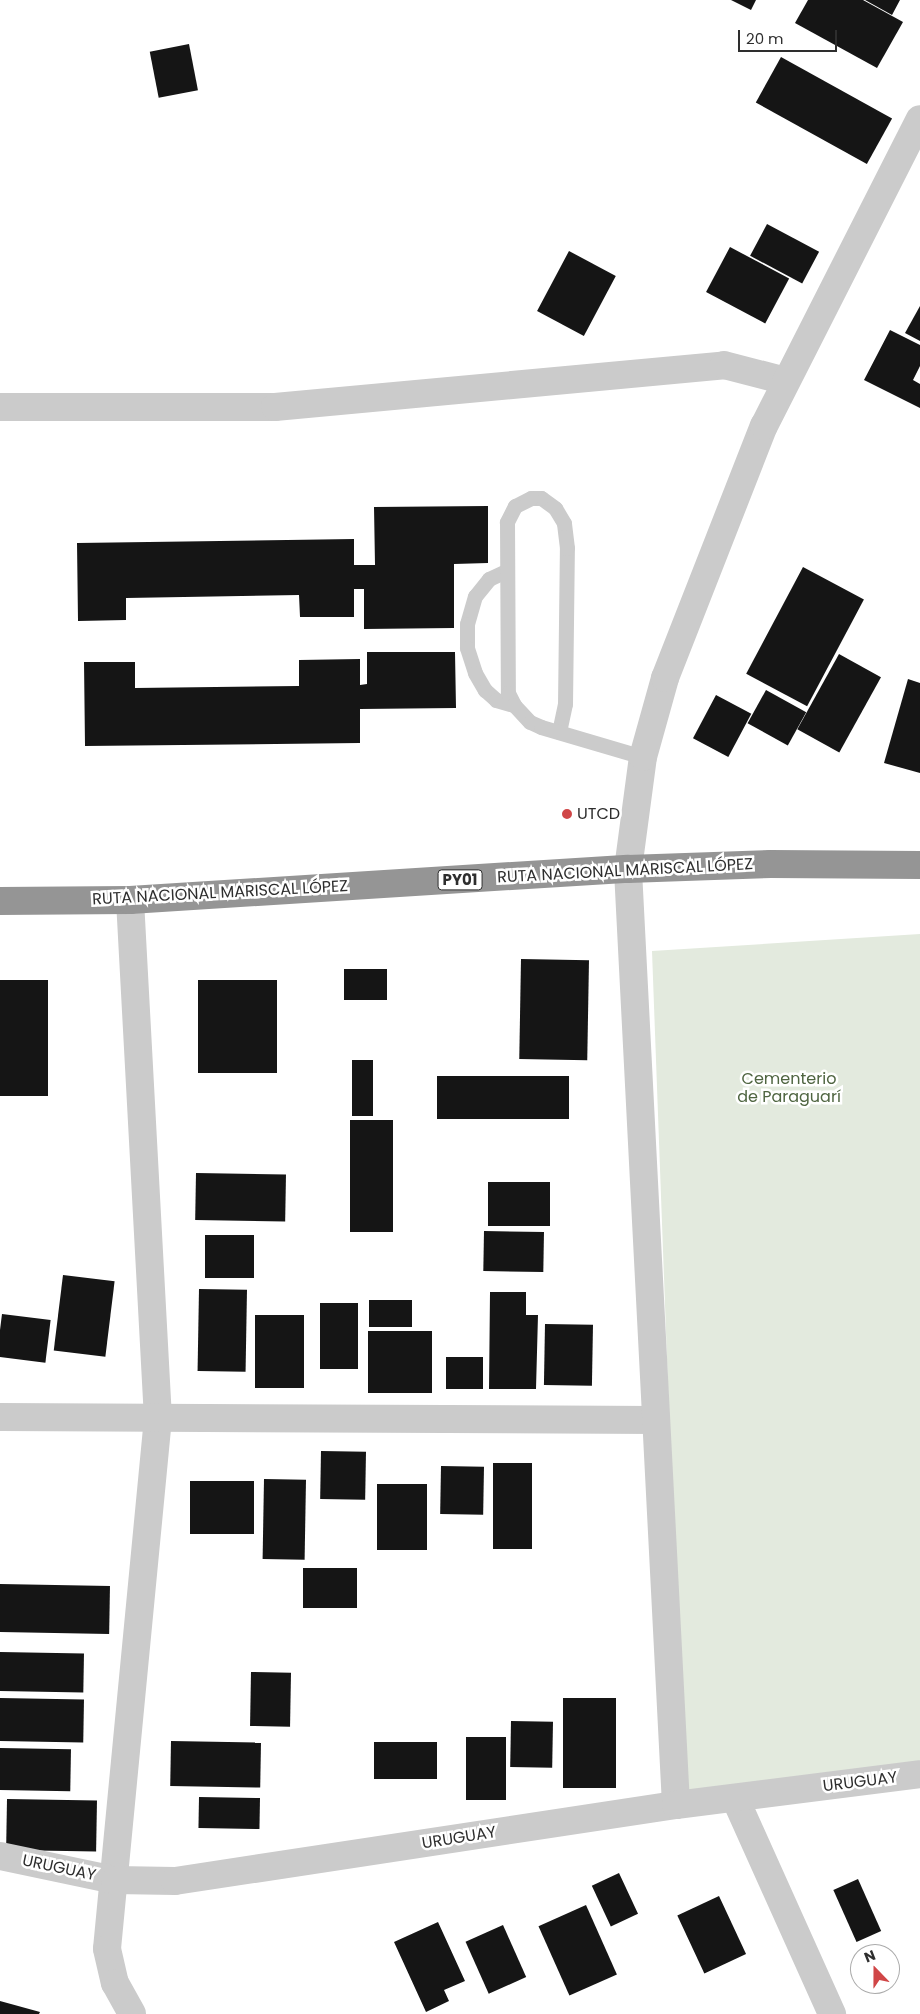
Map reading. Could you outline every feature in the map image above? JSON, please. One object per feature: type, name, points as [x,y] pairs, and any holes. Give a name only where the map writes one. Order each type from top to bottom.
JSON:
[{"type":"highway","name":"RUTA NACIONAL MARISCAL LÓPEZ","points":[[0,900],[130,900],[628,869],[771,864],[920,865]]},
{"type":"street","points":[[676,1805],[628,869],[643,757],[665,678],[764,426],[920,119]]},
{"type":"street","points":[[0,407],[275,407],[724,365],[786,381]]},
{"type":"street","points":[[130,900],[158,1418],[107,1949],[116,1983],[132,2014]]},
{"type":"street","points":[[0,1418],[656,1420]]},
{"type":"street","name":"URUGUAY","points":[[0,1856],[115,1880],[175,1880],[676,1805],[920,1774]]},
{"type":"street","points":[[735,1798],[832,2014]]},
{"type":"lane","points":[[514,706],[506,680],[506,571],[509,513],[523,500],[540,498],[548,502],[564,523],[567,548],[565,704],[559,732]]},
{"type":"lane","points":[[506,571],[489,579],[475,596],[467,624],[467,648],[475,673],[485,690],[496,700],[514,706],[530,722],[643,757]]},
{"type":"green space","name":"Cementerio de Paraguarí","points":[[920,934],[920,1765],[683,1794],[652,951]]},
{"type":"building","points":[[731,0],[756,0],[751,10]]},
{"type":"building","points":[[808,0],[863,0],[903,22],[877,68],[795,23]]},
{"type":"building","points":[[865,0],[900,0],[892,15]]},
{"type":"building","points":[[189,44],[198,90],[159,98],[150,52]]},
{"type":"building","points":[[781,57],[892,119],[867,164],[756,102]]},
{"type":"building","points":[[767,224],[819,252],[802,283],[750,256]]},
{"type":"building","points":[[730,247],[789,278],[765,323],[706,292]]},
{"type":"building","points":[[569,251],[616,276],[584,336],[537,311]]},
{"type":"building","points":[[920,306],[920,341],[905,333]]},
{"type":"building","points":[[890,330],[920,345],[920,366],[913,380],[920,384],[920,408],[864,380]]},
{"type":"building","points":[[488,506],[488,563],[454,564],[454,628],[364,629],[364,589],[354,589],[354,617],[300,617],[299,595],[126,598],[126,620],[78,621],[77,543],[354,539],[354,565],[375,565],[374,507]]},
{"type":"building","points":[[803,567],[864,599],[807,706],[746,674]]},
{"type":"building","points":[[367,652],[455,652],[456,708],[360,709],[360,743],[85,746],[84,662],[135,662],[135,688],[299,686],[299,660],[360,659],[360,685],[367,684]]},
{"type":"building","points":[[839,654],[881,677],[839,752],[797,729]]},
{"type":"building","points":[[908,679],[920,683],[920,773],[884,763]]},
{"type":"building","points":[[766,690],[806,712],[788,746],[748,723]]},
{"type":"building","points":[[716,695],[751,714],[728,757],[693,738]]},
{"type":"building","points":[[521,959],[589,960],[587,1060],[519,1059]]},
{"type":"building","points":[[344,969],[387,969],[387,1000],[344,1000]]},
{"type":"building","points":[[0,980],[48,980],[48,1096],[0,1096]]},
{"type":"building","points":[[198,980],[277,980],[277,1073],[198,1073]]},
{"type":"building","points":[[352,1060],[373,1060],[373,1116],[352,1116]]},
{"type":"building","points":[[437,1076],[569,1076],[569,1119],[437,1119]]},
{"type":"building","points":[[350,1120],[393,1120],[393,1232],[350,1232]]},
{"type":"building","points":[[196,1173],[286,1175],[285,1222],[195,1220]]},
{"type":"building","points":[[488,1182],[550,1182],[550,1226],[488,1226]]},
{"type":"building","points":[[484,1231],[544,1232],[543,1272],[483,1271]]},
{"type":"building","points":[[205,1235],[254,1235],[254,1278],[205,1278]]},
{"type":"building","points":[[63,1275],[115,1281],[105,1357],[54,1350]]},
{"type":"building","points":[[199,1289],[247,1290],[246,1372],[198,1371]]},
{"type":"building","points":[[490,1292],[526,1292],[526,1315],[538,1315],[536,1389],[489,1389]]},
{"type":"building","points":[[369,1300],[412,1300],[412,1327],[369,1327]]},
{"type":"building","points":[[320,1303],[358,1303],[358,1369],[320,1369]]},
{"type":"building","points":[[2,1314],[51,1320],[45,1363],[0,1357]]},
{"type":"building","points":[[255,1315],[304,1315],[304,1388],[255,1388]]},
{"type":"building","points":[[545,1324],[593,1325],[592,1386],[544,1385]]},
{"type":"building","points":[[368,1331],[432,1331],[432,1393],[368,1393]]},
{"type":"building","points":[[446,1357],[483,1357],[483,1389],[446,1389]]},
{"type":"building","points":[[321,1451],[366,1452],[365,1500],[320,1499]]},
{"type":"building","points":[[493,1463],[532,1463],[532,1549],[493,1549]]},
{"type":"building","points":[[441,1466],[484,1467],[483,1515],[440,1514]]},
{"type":"building","points":[[264,1479],[306,1480],[305,1560],[263,1559]]},
{"type":"building","points":[[190,1481],[254,1481],[254,1534],[190,1534]]},
{"type":"building","points":[[377,1484],[427,1484],[427,1550],[377,1550]]},
{"type":"building","points":[[303,1568],[357,1568],[357,1608],[303,1608]]},
{"type":"building","points":[[0,1584],[110,1586],[109,1634],[0,1632]]},
{"type":"building","points":[[0,1652],[84,1653],[83,1692],[0,1691]]},
{"type":"building","points":[[251,1672],[291,1673],[290,1727],[250,1726]]},
{"type":"building","points":[[0,1698],[84,1699],[83,1742],[0,1741]]},
{"type":"building","points":[[563,1698],[616,1698],[616,1788],[563,1788]]},
{"type":"building","points":[[511,1721],[553,1722],[552,1768],[510,1767]]},
{"type":"building","points":[[466,1737],[506,1737],[506,1800],[466,1800]]},
{"type":"building","points":[[171,1741],[261,1743],[260,1788],[170,1786]]},
{"type":"building","points":[[374,1742],[437,1742],[437,1779],[374,1779]]},
{"type":"building","points":[[0,1748],[71,1749],[70,1791],[0,1790]]},
{"type":"building","points":[[199,1797],[260,1798],[259,1829],[198,1828]]},
{"type":"building","points":[[7,1799],[97,1801],[96,1852],[6,1850]]},
{"type":"building","points":[[619,1873],[638,1914],[611,1926],[592,1886]]},
{"type":"building","points":[[858,1879],[881,1931],[857,1942],[833,1890]]},
{"type":"building","points":[[719,1896],[746,1954],[704,1973],[677,1915]]},
{"type":"building","points":[[586,1905],[617,1974],[569,1996],[538,1926]]},
{"type":"building","points":[[438,1922],[465,1981],[444,1990],[449,2001],[426,2012],[394,1942]]},
{"type":"building","points":[[503,1925],[526,1977],[489,1994],[466,1942]]},
{"type":"building","points":[[0,2001],[40,2012],[39,2014],[0,2014]]},
{"type":"place","name":"UTCD","points":[[567,814]]}]
